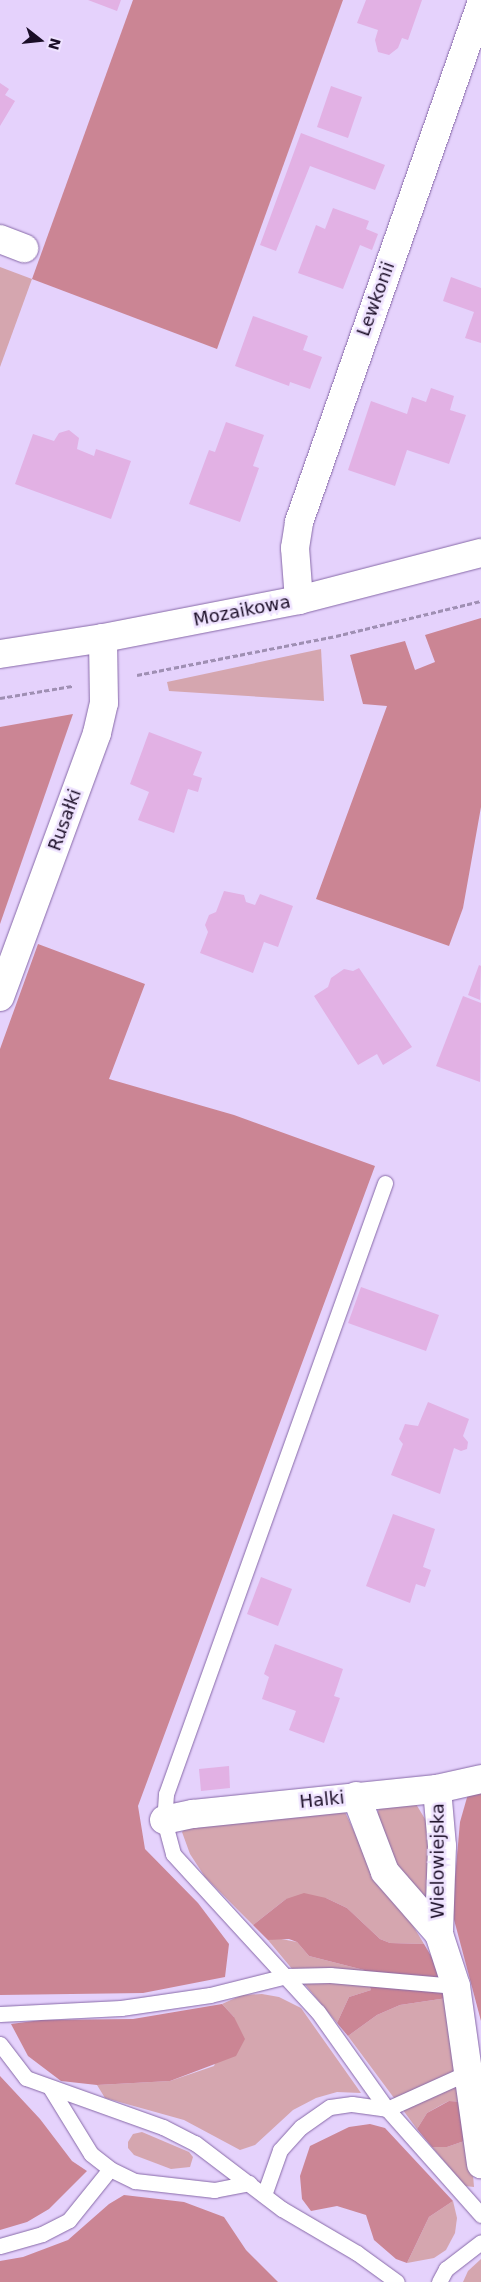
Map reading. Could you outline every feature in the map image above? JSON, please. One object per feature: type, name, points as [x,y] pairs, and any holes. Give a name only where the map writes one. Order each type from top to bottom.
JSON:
[{"type":"street","name":"Lewkonii","points":[[299,600],[295,564],[299,522],[481,4]]},
{"type":"street","name":"Mozaikowa","points":[[0,654],[104,638],[299,600],[481,553]]},
{"type":"street","name":"Rusałki","points":[[0,997],[96,733],[104,703],[104,638]]},
{"type":"street","name":"Halki","points":[[164,1820],[356,1796],[437,1789],[481,1780]]},
{"type":"street","name":"Wielowiejska","points":[[437,1789],[442,1846],[439,1934],[456,1986],[481,2164]]},
{"type":"street","name":"Wielowiejska","points":[[356,1796],[385,1872],[439,1934]]},
{"type":"lane","points":[[385,1183],[166,1794],[164,1820],[173,1854],[318,2012],[387,2109],[481,2215]]},
{"type":"lane","points":[[0,2014],[121,2008],[210,1995],[286,1976],[330,1975],[456,1986]]},
{"type":"lane","points":[[0,2044],[26,2078],[163,2128],[195,2143],[248,2183],[357,2253],[397,2282]]},
{"type":"lane","points":[[264,2194],[280,2150],[301,2127],[330,2107],[352,2104],[387,2109],[469,2072]]},
{"type":"lane","points":[[52,2089],[92,2154],[110,2169],[135,2181],[214,2190],[248,2183]]},
{"type":"lane","points":[[0,2246],[42,2234],[69,2220],[110,2169]]},
{"type":"lane","points":[[439,2282],[446,2269],[481,2242]]},
{"type":"path","points":[[0,698],[104,681],[336,636],[481,602]]},
{"type":"shaded area","points":[[133,0],[343,0],[217,349],[32,279]]},
{"type":"shaded area","points":[[0,267],[32,279],[0,367]]},
{"type":"shaded area","points":[[481,618],[481,807],[463,908],[449,946],[316,899],[387,706],[363,704],[350,655],[405,641],[415,670],[435,662],[425,635]]},
{"type":"shaded area","points":[[321,649],[324,701],[169,691],[167,682]]},
{"type":"shaded area","points":[[73,714],[0,924],[0,727]]},
{"type":"shaded area","points":[[38,944],[145,984],[109,1079],[234,1115],[375,1166],[138,1806],[145,1849],[198,1903],[229,1944],[225,1977],[143,1993],[0,1995],[0,1049]]},
{"type":"shaded area","points":[[481,1792],[481,2021],[452,1912],[460,1822],[468,1794]]},
{"type":"shaded area","points":[[416,1804],[428,1824],[431,1912],[398,1876],[376,1819],[379,1808]]},
{"type":"shaded area","points":[[345,1812],[380,1886],[403,1909],[424,1944],[390,1943],[380,1939],[347,1908],[326,1898],[286,1899],[253,1925],[205,1877],[190,1854],[182,1832],[185,1828]]},
{"type":"shaded area","points":[[304,1893],[326,1898],[347,1908],[380,1939],[390,1943],[424,1944],[434,1961],[447,1998],[400,2005],[377,2015],[348,2036],[337,2023],[349,1997],[371,1990],[364,1970],[309,1956],[297,1942],[289,1939],[268,1940],[253,1925],[286,1899]]},
{"type":"shaded area","points":[[276,1938],[297,1942],[309,1956],[364,1970],[371,1990],[349,1997],[337,2023],[268,1940]]},
{"type":"shaded area","points":[[262,1994],[279,1997],[301,2008],[361,2093],[337,2092],[316,2098],[293,2110],[255,2145],[240,2150],[184,2120],[105,2098],[97,2085],[170,2081],[214,2066],[234,2017],[222,2004],[242,1995]]},
{"type":"shaded area","points":[[447,1998],[465,2102],[449,2101],[441,2105],[427,2113],[417,2129],[348,2036],[377,2015],[400,2005]]},
{"type":"shaded area","points":[[222,2004],[234,2017],[245,2039],[236,2056],[170,2081],[97,2085],[61,2081],[28,2056],[11,2024],[41,2020],[133,2019]]},
{"type":"shaded area","points":[[0,2076],[40,2119],[72,2161],[87,2171],[49,2209],[27,2222],[0,2230]]},
{"type":"shaded area","points":[[449,2101],[465,2102],[470,2139],[447,2147],[432,2147],[417,2129],[427,2113]]},
{"type":"shaded area","points":[[370,2124],[385,2128],[453,2201],[429,2217],[407,2263],[396,2259],[374,2240],[366,2215],[337,2206],[311,2211],[302,2199],[300,2176],[310,2146],[349,2127]]},
{"type":"shaded area","points":[[142,2132],[189,2152],[193,2157],[190,2167],[171,2169],[134,2155],[128,2148],[128,2142],[133,2134]]},
{"type":"shaded area","points":[[470,2139],[474,2187],[465,2186],[432,2147],[447,2147]]},
{"type":"shaded area","points":[[124,2195],[184,2202],[224,2217],[246,2250],[278,2282],[0,2282],[0,2261],[23,2257],[68,2240],[109,2204]]},
{"type":"shaded area","points":[[453,2201],[457,2218],[455,2233],[446,2250],[434,2258],[407,2263],[429,2217]]},
{"type":"shaded area","points":[[481,2259],[481,2282],[463,2282],[468,2271]]},
{"type":"building","points":[[88,0],[121,0],[117,11]]},
{"type":"building","points":[[366,0],[422,0],[408,40],[402,38],[398,48],[389,55],[378,52],[375,40],[378,30],[357,23]]},
{"type":"building","points":[[0,83],[9,89],[5,95],[15,101],[0,126]]},
{"type":"building","points":[[331,86],[362,97],[348,138],[317,127]]},
{"type":"building","points":[[301,133],[385,165],[375,190],[310,166],[276,251],[260,245]]},
{"type":"building","points":[[333,208],[369,221],[366,229],[378,234],[372,250],[360,245],[343,289],[298,273],[316,225],[325,229]]},
{"type":"building","points":[[451,277],[481,288],[481,343],[465,338],[474,312],[443,301]]},
{"type":"building","points":[[253,316],[308,336],[303,350],[322,357],[310,389],[290,382],[289,386],[235,366]]},
{"type":"building","points":[[431,388],[454,396],[450,410],[466,415],[449,464],[407,450],[395,486],[348,470],[371,401],[407,414],[412,397],[426,402]]},
{"type":"building","points":[[226,422],[264,435],[253,466],[259,468],[240,522],[189,504],[209,450],[215,452]]},
{"type":"building","points":[[69,430],[79,438],[77,449],[94,456],[96,449],[131,461],[111,519],[15,484],[33,434],[54,441],[59,433]]},
{"type":"building","points":[[149,732],[202,752],[193,775],[202,778],[198,792],[188,789],[174,833],[138,820],[149,792],[130,784]]},
{"type":"building","points":[[224,891],[244,895],[246,902],[255,905],[260,894],[293,906],[278,947],[264,942],[253,973],[200,953],[208,932],[205,925],[209,915],[216,912]]},
{"type":"building","points":[[479,965],[481,966],[480,1000],[468,995]]},
{"type":"building","points":[[359,968],[412,1047],[383,1065],[377,1054],[358,1065],[314,996],[328,987],[331,978],[344,969],[353,971]]},
{"type":"building","points":[[463,996],[481,1003],[480,1082],[436,1066]]},
{"type":"building","points":[[361,1287],[439,1315],[426,1351],[348,1323]]},
{"type":"building","points":[[428,1402],[469,1419],[463,1436],[468,1442],[467,1449],[461,1451],[454,1448],[440,1494],[391,1475],[403,1444],[399,1439],[405,1424],[418,1426]]},
{"type":"building","points":[[393,1514],[435,1529],[423,1567],[431,1570],[425,1587],[416,1584],[410,1603],[366,1586]]},
{"type":"building","points":[[261,1577],[292,1589],[278,1626],[247,1614]]},
{"type":"building","points":[[275,1644],[343,1669],[334,1696],[340,1698],[324,1743],[289,1730],[296,1711],[262,1699],[269,1677],[264,1674]]},
{"type":"building","points":[[229,1766],[230,1788],[201,1791],[199,1769]]}]
